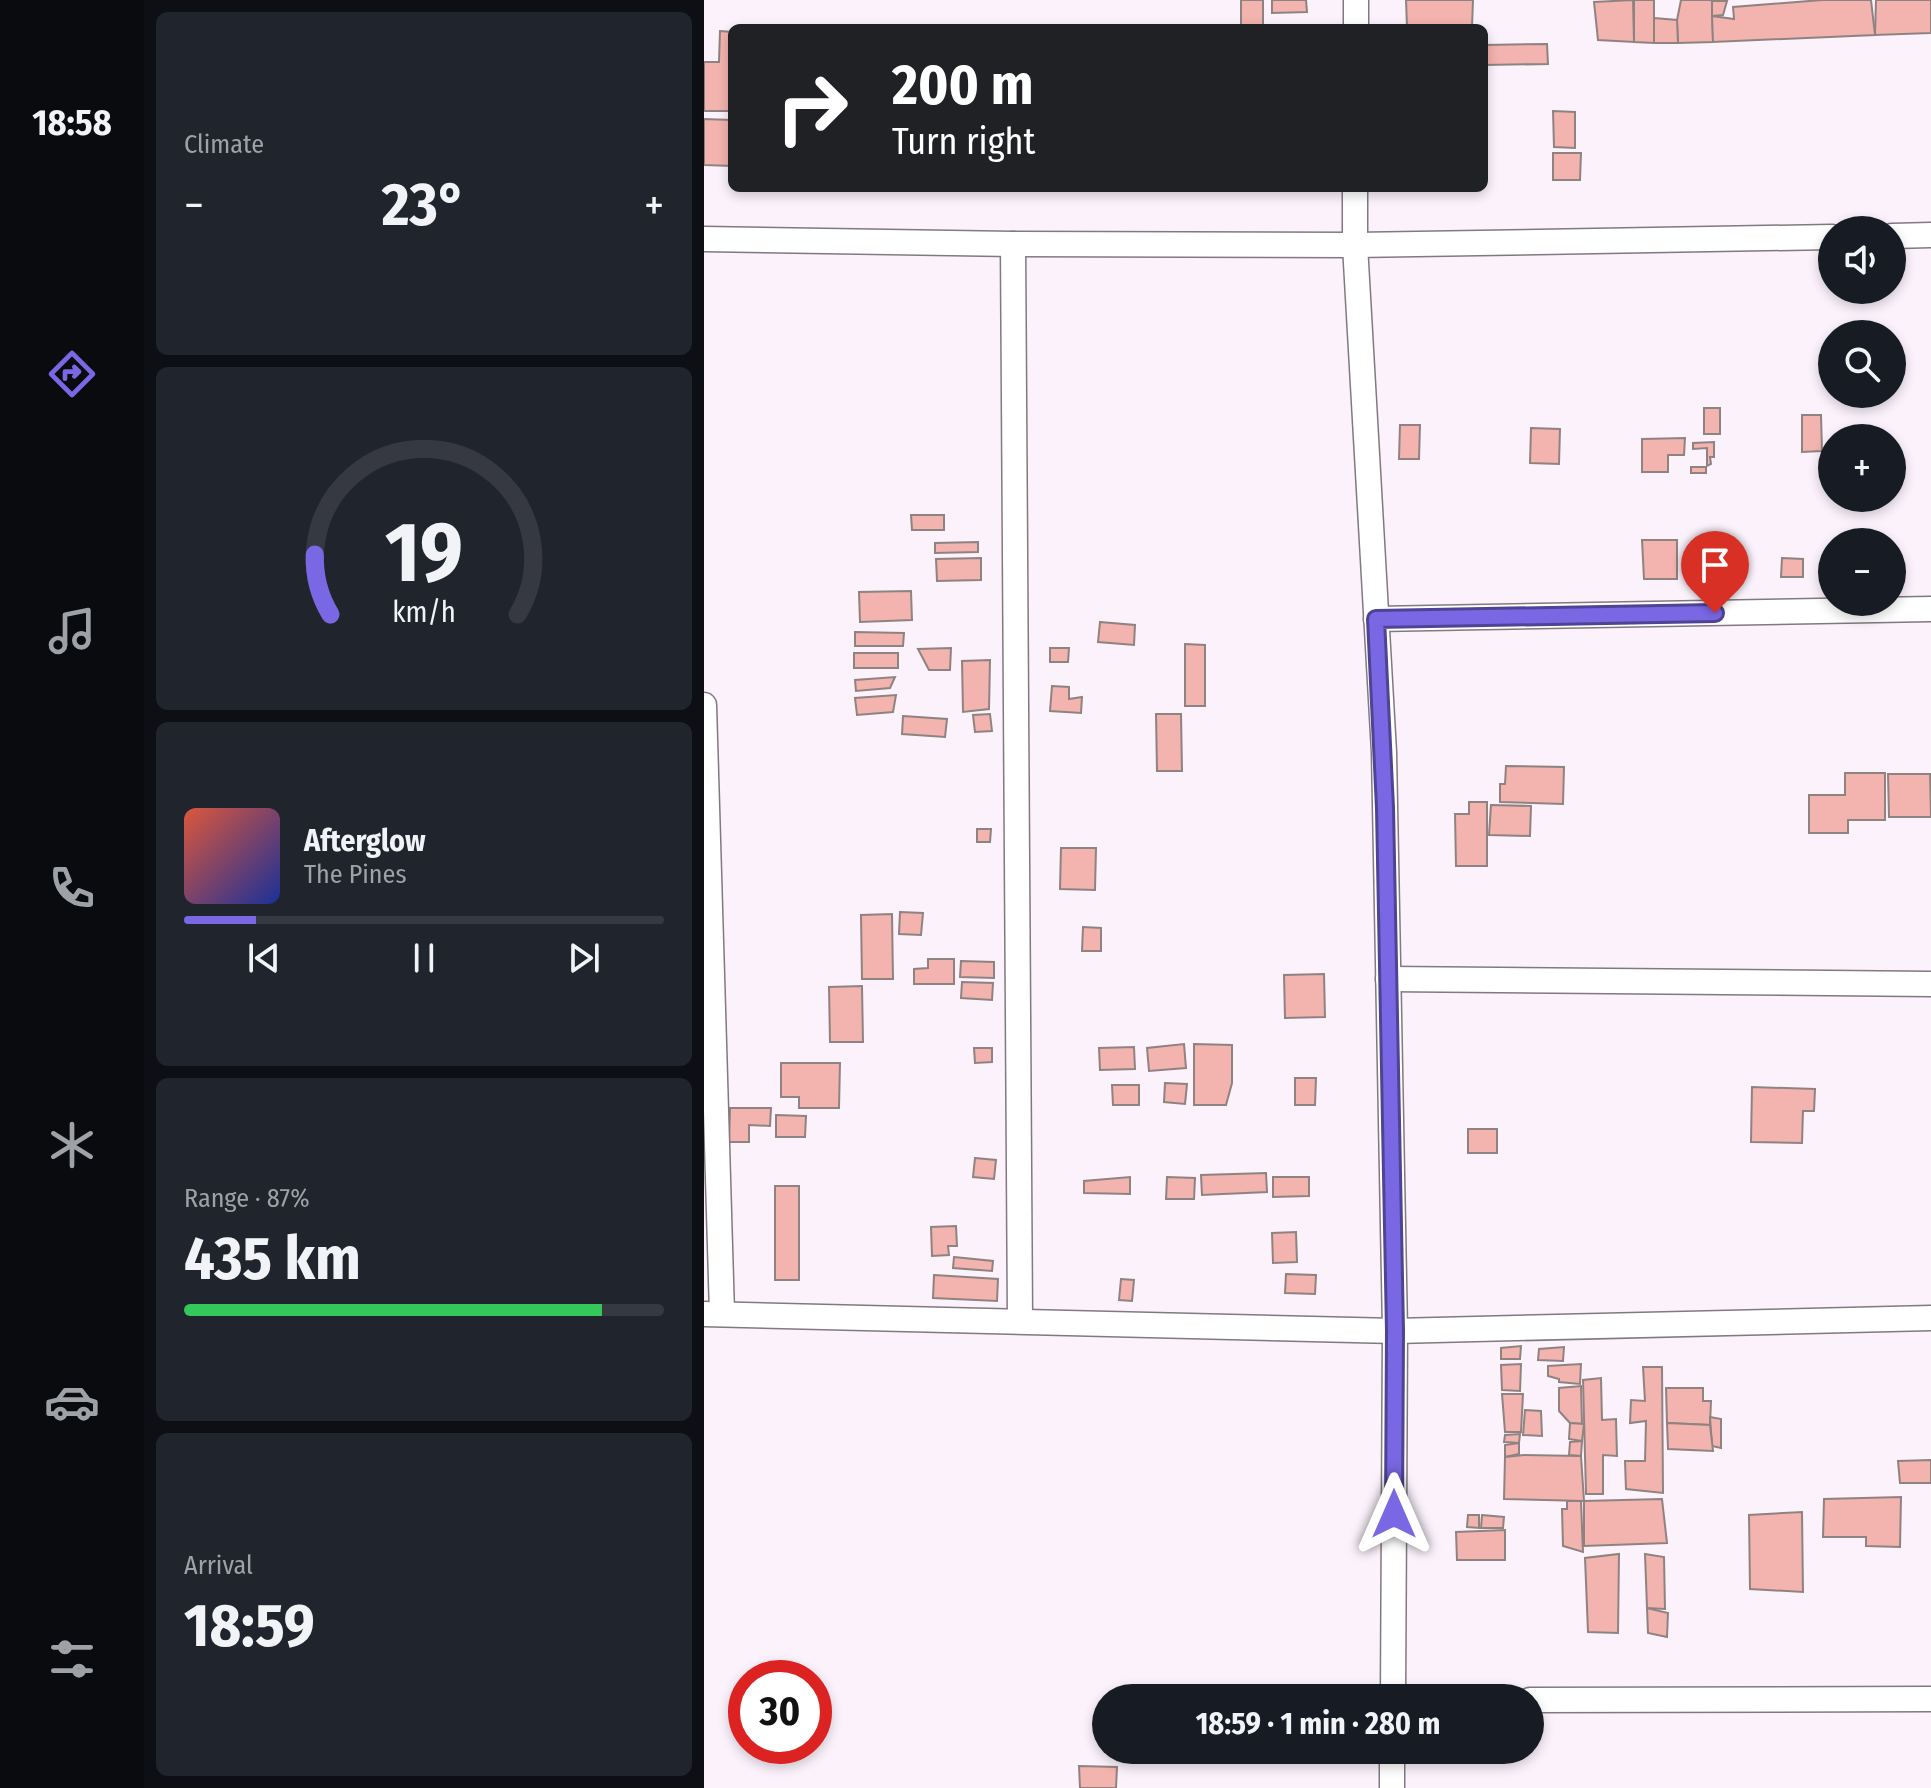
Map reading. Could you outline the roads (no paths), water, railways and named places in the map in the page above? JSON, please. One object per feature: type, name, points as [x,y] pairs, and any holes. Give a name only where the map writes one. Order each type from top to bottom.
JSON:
[{"type":"street","points":[[1356,0],[1356,24]]},
{"type":"street","points":[[1355,192],[1355,245],[1384,752],[1395,1331],[1393,1684]]},
{"type":"street","points":[[1906,236],[1931,235]]},
{"type":"street","points":[[704,239],[1355,245],[1818,237]]},
{"type":"street","points":[[1013,244],[1020,1321]]},
{"type":"street","points":[[1376,619],[1931,609]]},
{"type":"street","points":[[704,705],[713,1314],[1395,1331],[1931,1318]]},
{"type":"street","points":[[1388,979],[1931,984]]},
{"type":"street","points":[[1544,1700],[1931,1699]]},
{"type":"street","points":[[1392,1764],[1392,1788]]}]
